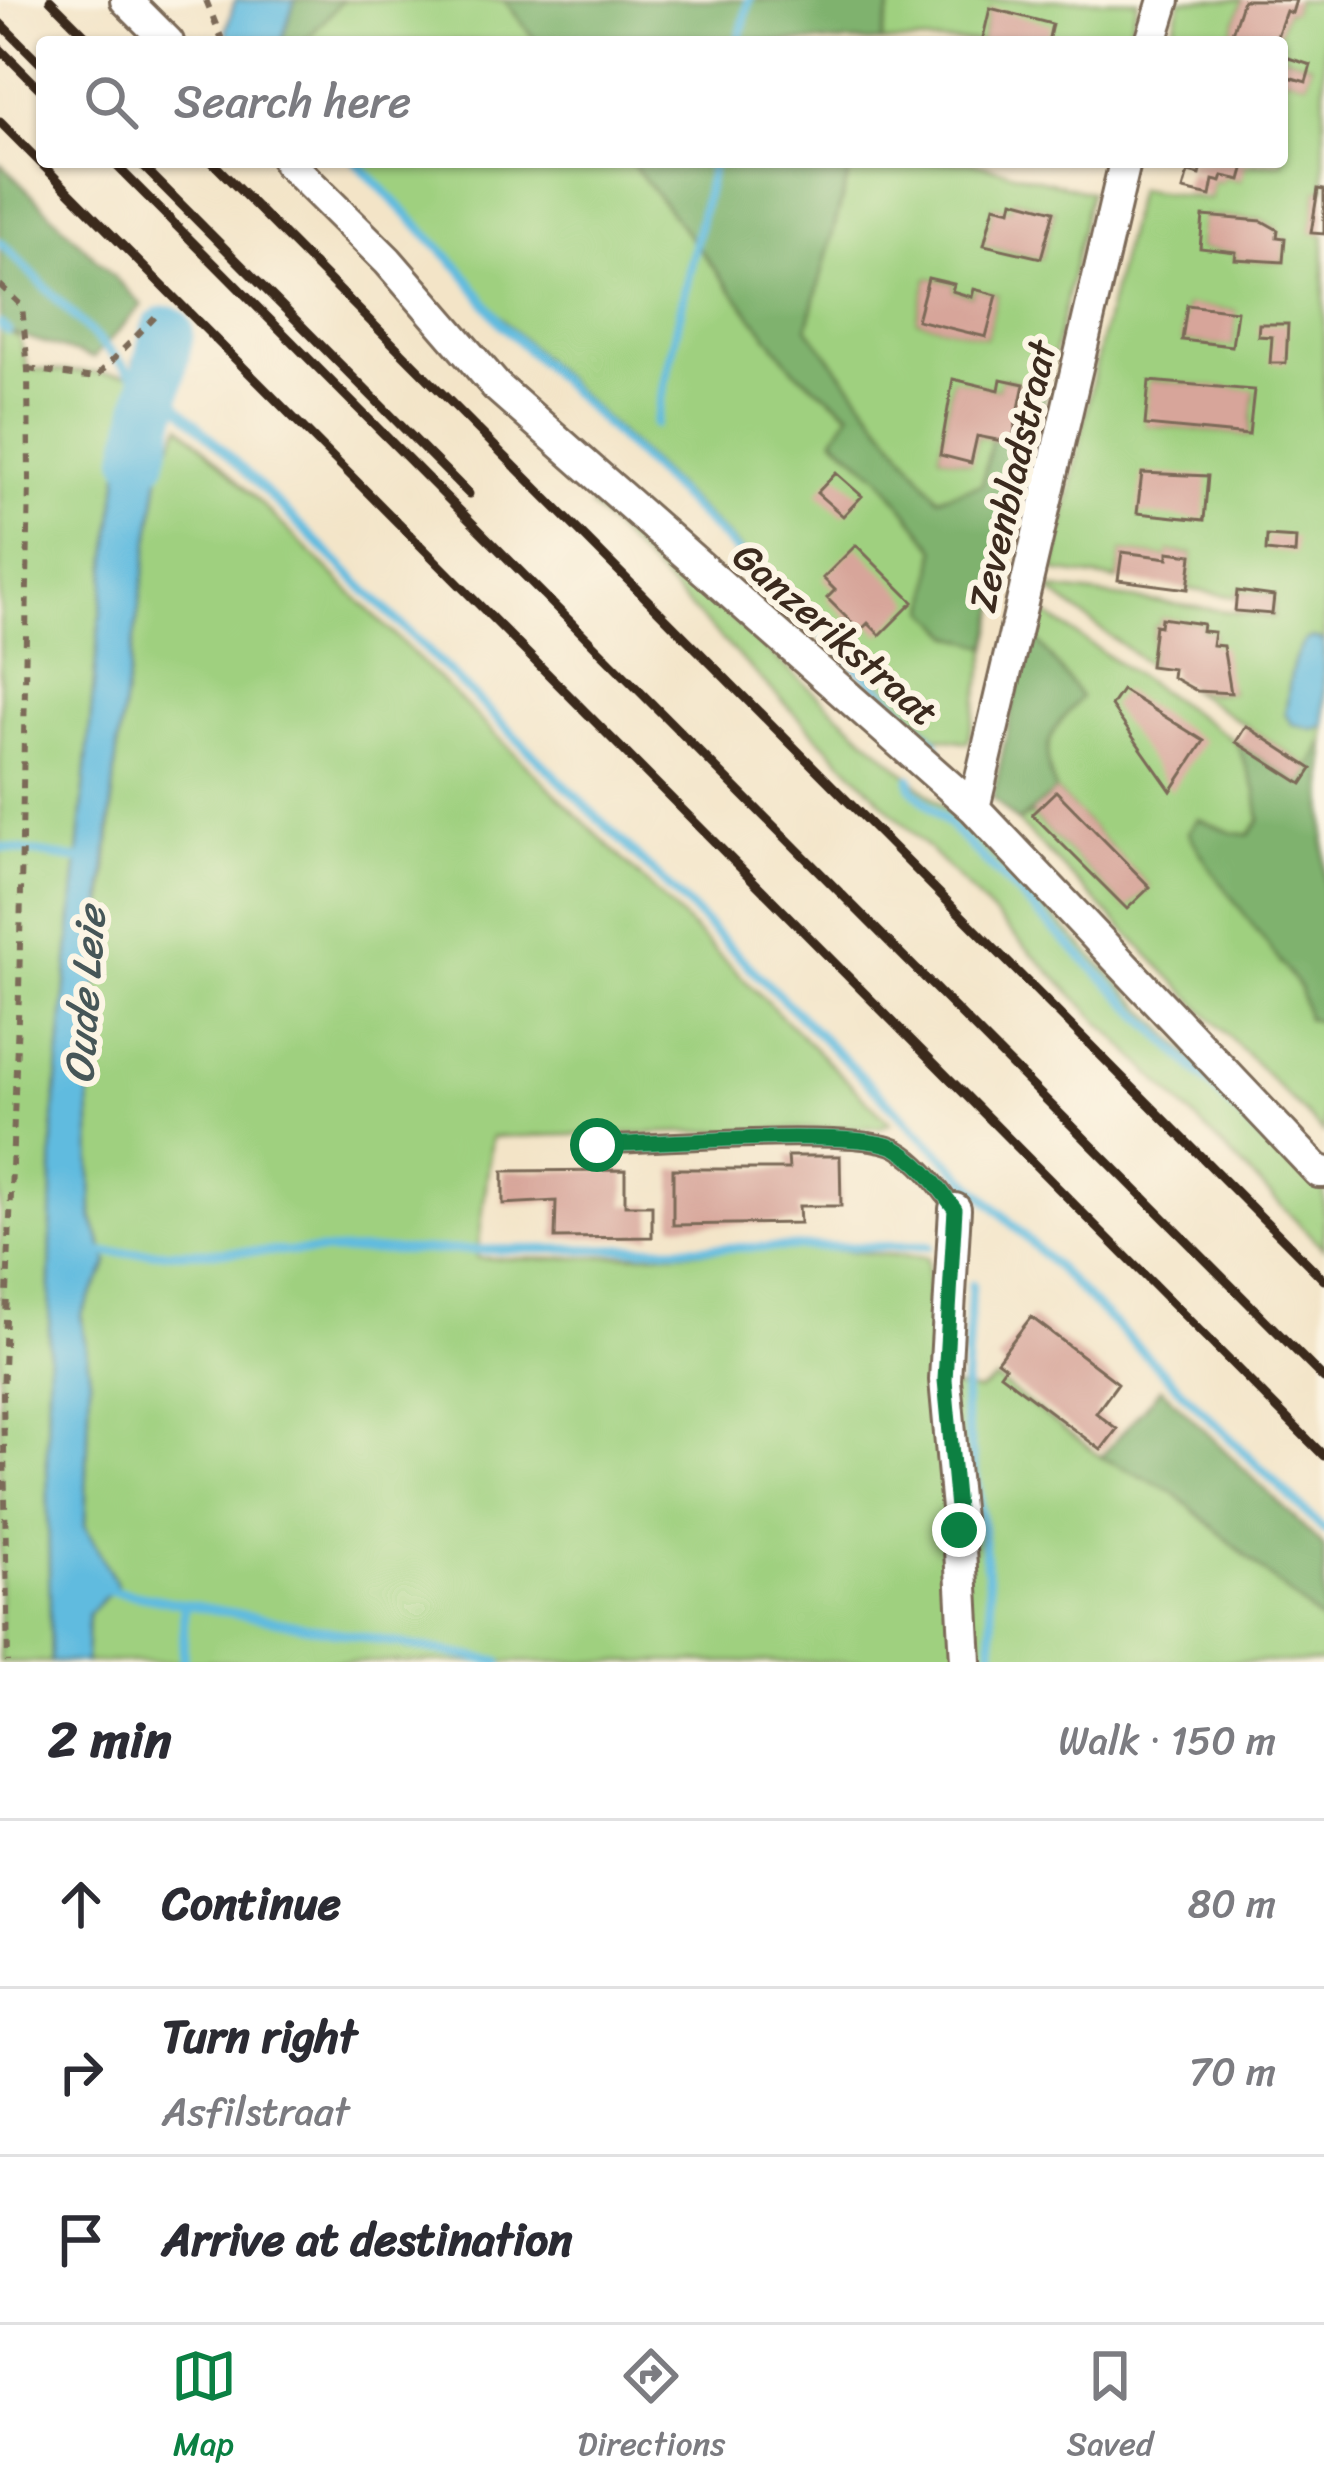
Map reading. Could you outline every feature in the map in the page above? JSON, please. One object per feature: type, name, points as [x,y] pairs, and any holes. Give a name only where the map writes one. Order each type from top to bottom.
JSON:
[{"type":"street","points":[[126,0],[163,36]]},
{"type":"street","points":[[1153,36],[1164,0]]},
{"type":"street","name":"Ganzerikstraat","points":[[294,168],[388,261],[496,386],[974,808],[1319,1172],[1324,1172]]},
{"type":"street","name":"Zevenbladstraat","points":[[974,808],[1124,168]]},
{"type":"street","points":[[955,1209],[945,1380],[966,1662]]},
{"type":"lane","points":[[597,1145],[848,1138],[894,1146],[927,1171],[955,1209]]},
{"type":"path","points":[[206,0],[221,36]]},
{"type":"path","points":[[0,285],[22,306],[28,369],[21,871],[3,1394],[8,1662]]},
{"type":"path","points":[[28,369],[95,378],[157,315]]},
{"type":"green space","points":[[295,0],[343,0],[310,36],[283,36]]},
{"type":"green space","points":[[343,0],[504,0],[532,36],[310,36]]},
{"type":"green space","points":[[504,0],[892,0],[883,36],[532,36]]},
{"type":"green space","points":[[892,0],[1138,0],[1129,36],[1037,36],[990,9],[983,36],[883,36]]},
{"type":"green space","points":[[1181,0],[1243,0],[1231,36],[1172,36]]},
{"type":"green space","points":[[1296,0],[1324,0],[1324,190],[1318,190],[1312,232],[1324,234],[1324,741],[1312,769],[1188,688],[1231,692],[1212,645],[1214,633],[1202,631],[1203,624],[1161,619],[1160,626],[1155,626],[1150,666],[1046,588],[1273,617],[1274,596],[1238,591],[1236,597],[1188,589],[1192,554],[1169,552],[1168,558],[1122,552],[1118,580],[1054,571],[1137,189],[1209,199],[1213,180],[1221,182],[1223,176],[1240,180],[1244,168],[1288,168],[1288,77],[1306,82],[1311,65],[1288,58],[1288,36],[1277,36],[1286,11],[1292,12]],"holes":[[[1204,216],[1261,220],[1277,229],[1277,237],[1285,238],[1282,262],[1235,258],[1236,252],[1200,248]],[[1187,306],[1236,311],[1232,345],[1183,340]],[[1150,381],[1254,391],[1249,435],[1146,425]]]},
{"type":"green space","points":[[0,163],[142,305],[93,358],[0,329]]},
{"type":"green space","points":[[364,168],[636,168],[795,371],[850,413],[834,439],[880,477],[936,549],[929,611],[953,636],[988,647],[968,742],[936,737],[498,315],[465,272]]},
{"type":"green space","points":[[636,168],[850,168],[807,328],[938,498],[982,484],[992,439],[1012,443],[1024,384],[1047,388],[988,647],[953,636],[928,611],[936,549],[880,477],[834,438],[850,412],[795,371]]},
{"type":"green space","points":[[850,168],[994,168],[1090,192],[1047,388],[1002,379],[999,390],[953,380],[940,455],[970,463],[977,436],[992,439],[982,484],[938,498],[807,328]],"holes":[[[1014,200],[1054,211],[1041,258],[985,245],[994,207],[1011,210]],[[928,278],[953,284],[952,291],[972,297],[974,290],[997,295],[986,337],[917,320]]]},
{"type":"green space","points":[[0,329],[19,337],[28,369],[133,375],[100,617],[53,1127],[47,1451],[51,1662],[0,1662]]},
{"type":"green space","points":[[181,425],[890,1123],[881,1127],[492,1137],[477,1258],[799,1247],[927,1258],[932,1384],[978,1391],[996,1379],[1101,1457],[1172,1491],[1324,1624],[1324,1662],[86,1662],[88,1614],[117,1585],[85,1526],[90,1378],[81,1314],[108,1263],[92,1217],[89,1086],[117,749],[161,463]]},
{"type":"green space","points":[[598,500],[958,820],[1324,1191],[1324,1249],[590,506]]},
{"type":"green space","points":[[1038,609],[1236,742],[1256,790],[1260,820],[1250,835],[1199,819],[1211,870],[1301,988],[1307,1018],[1324,1023],[1324,1133],[1018,822],[1032,814],[1127,908],[1149,887],[1056,791],[1045,762],[1050,732],[1029,629]]},
{"type":"green space","points":[[1029,629],[1081,697],[1050,740],[1048,762],[1056,791],[1018,822],[993,798]]},
{"type":"green space","points":[[1324,741],[1324,1023],[1307,1018],[1300,988],[1188,832],[1198,819],[1249,835],[1260,820],[1256,790],[1236,742],[1302,784]]},
{"type":"green space","points":[[1161,1388],[1324,1547],[1324,1624],[1172,1491],[1101,1457]]},
{"type":"water","points":[[235,0],[295,0],[283,36],[227,36]]},
{"type":"water","points":[[134,361],[171,399],[117,749],[102,907],[89,1086],[92,1217],[108,1263],[81,1315],[90,1378],[85,1526],[117,1585],[88,1614],[86,1662],[51,1662],[47,1451],[53,1127],[100,617]]},
{"type":"water","points":[[1305,640],[1324,641],[1324,726],[1314,729],[1292,724],[1285,714],[1295,659]]},
{"type":"building","points":[[1243,0],[1296,0],[1292,13],[1286,11],[1277,36],[1231,36]]},
{"type":"building","points":[[990,8],[1052,24],[1049,36],[983,36]]},
{"type":"building","points":[[1288,58],[1311,65],[1306,82],[1288,77]]},
{"type":"building","points":[[1188,168],[1244,168],[1241,180],[1223,176],[1221,182],[1213,180],[1210,196],[1183,190],[1188,172],[1200,175],[1201,171]]},
{"type":"building","points":[[1318,189],[1324,190],[1324,234],[1311,233]]},
{"type":"building","points":[[1013,200],[1054,211],[1041,258],[984,245],[994,206],[1011,210]]},
{"type":"building","points":[[1203,216],[1262,221],[1278,230],[1277,237],[1285,238],[1283,262],[1235,259],[1236,252],[1200,248]]},
{"type":"building","points":[[928,278],[954,284],[952,291],[972,297],[974,289],[997,295],[986,337],[917,320]]},
{"type":"building","points":[[1187,305],[1237,311],[1232,346],[1182,340]]},
{"type":"building","points":[[1259,324],[1288,324],[1286,363],[1270,363],[1272,337],[1258,336]]},
{"type":"building","points":[[953,379],[999,390],[1001,379],[1024,384],[1012,443],[977,436],[971,463],[940,455]]},
{"type":"building","points":[[1149,381],[1254,390],[1249,435],[1145,425]]},
{"type":"building","points":[[836,473],[862,496],[843,516],[817,493]]},
{"type":"building","points":[[1142,473],[1208,476],[1204,520],[1137,513]]},
{"type":"building","points":[[1267,536],[1296,538],[1295,554],[1266,551]]},
{"type":"building","points":[[856,545],[913,602],[880,635],[868,623],[860,631],[827,598],[835,590],[823,578]]},
{"type":"building","points":[[1122,552],[1168,558],[1168,552],[1192,555],[1188,589],[1118,580]]},
{"type":"building","points":[[1237,591],[1274,596],[1272,614],[1235,611]]},
{"type":"building","points":[[1161,618],[1203,624],[1202,631],[1214,632],[1212,645],[1223,646],[1231,693],[1197,691],[1172,677],[1173,669],[1150,666],[1155,625],[1160,626]]},
{"type":"building","points":[[1122,690],[1204,741],[1171,791],[1111,706]]},
{"type":"building","points":[[1246,726],[1312,769],[1302,784],[1236,742]]},
{"type":"building","points":[[1056,791],[1150,887],[1127,909],[1032,814]]},
{"type":"building","points":[[788,1156],[840,1156],[841,1206],[799,1206],[800,1223],[673,1225],[673,1169],[789,1169]]},
{"type":"building","points":[[625,1170],[625,1205],[652,1205],[652,1237],[555,1238],[556,1201],[503,1204],[503,1171]]},
{"type":"building","points":[[1031,1317],[1118,1383],[1096,1413],[1117,1429],[1101,1450],[1000,1374],[1005,1367],[997,1361]]},
{"type":"waterway","points":[[740,36],[749,0]]},
{"type":"waterway","points":[[362,168],[463,272],[500,323],[935,742],[938,752]]},
{"type":"waterway","points":[[656,424],[712,168]]},
{"type":"waterway","points":[[0,242],[133,375]]},
{"type":"waterway","points":[[0,324],[8,331]]},
{"type":"waterway","name":"Oude Leie","points":[[141,457],[167,333]]},
{"type":"waterway","points":[[171,399],[1324,1530]]},
{"type":"waterway","points":[[910,778],[912,788],[1273,1147]]},
{"type":"waterway","points":[[0,847],[89,861]]},
{"type":"waterway","points":[[95,1253],[929,1246]]},
{"type":"waterway","points":[[972,1284],[964,1409],[979,1495],[992,1662]]},
{"type":"waterway","points":[[103,1589],[499,1662]]},
{"type":"waterway","points":[[183,1662],[184,1604]]},
{"type":"railway","points":[[50,0],[86,36]]},
{"type":"railway","points":[[0,23],[36,59]]},
{"type":"railway","points":[[0,49],[36,85]]},
{"type":"railway","points":[[0,122],[36,158]]},
{"type":"railway","points":[[46,168],[1324,1456]]},
{"type":"railway","points":[[119,168],[1324,1379]]},
{"type":"railway","points":[[145,168],[469,494]]},
{"type":"railway","points":[[218,168],[1324,1280]]},
{"type":"route","points":[[597,1145],[848,1138],[894,1146],[927,1171],[955,1209],[945,1380],[959,1530]]}]
